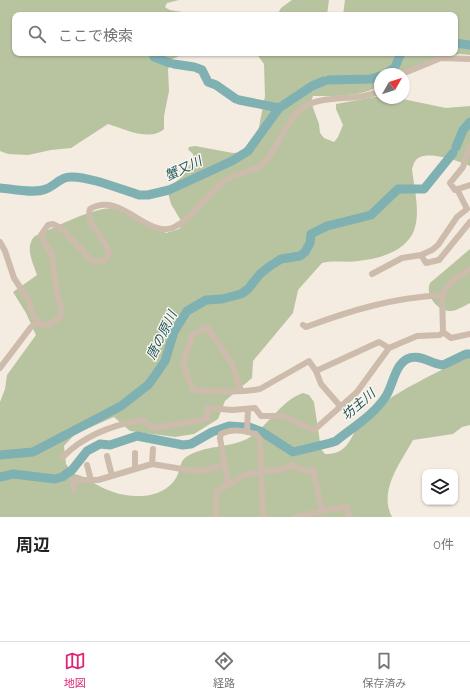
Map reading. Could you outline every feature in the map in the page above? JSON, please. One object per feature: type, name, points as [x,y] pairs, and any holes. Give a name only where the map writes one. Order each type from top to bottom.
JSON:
[{"type":"street","points":[[410,71],[441,58],[470,59]]},
{"type":"street","points":[[37,322],[49,325],[56,322],[60,317],[62,309],[57,294],[52,256],[41,235],[48,225],[53,224],[61,228],[93,262],[104,261],[109,253],[108,248],[91,222],[88,214],[90,209],[96,205],[119,208],[159,228],[168,229],[174,227],[225,180],[264,163],[295,114],[306,106],[320,101],[349,99],[374,93]]},
{"type":"street","points":[[372,274],[402,258],[420,255],[438,245],[457,217],[467,209],[456,189],[450,183],[463,167],[470,146]]},
{"type":"street","points":[[456,189],[470,185]]},
{"type":"street","points":[[420,255],[426,263],[439,260],[470,222]]},
{"type":"street","points":[[0,242],[5,251],[14,278],[29,301],[37,322]]},
{"type":"street","points":[[443,332],[442,295],[453,280],[470,269]]},
{"type":"street","points":[[303,325],[306,327],[342,314],[402,298],[442,295]]},
{"type":"street","points":[[0,368],[31,327],[37,322]]},
{"type":"street","points":[[241,391],[232,364],[207,327],[192,335],[183,364],[190,388],[192,390],[241,391],[260,389],[308,361],[316,371],[321,384],[341,407]]},
{"type":"street","points":[[443,332],[451,338],[470,334]]},
{"type":"street","points":[[63,457],[73,446],[86,439],[129,422],[142,420],[154,428],[204,420],[207,419],[207,408],[255,408],[261,416],[283,416],[314,430],[357,392],[388,348],[417,336],[440,335],[443,332]]},
{"type":"street","points":[[316,371],[379,342],[388,348]]},
{"type":"street","points":[[247,431],[248,409]]},
{"type":"street","points":[[228,485],[220,434],[228,430],[247,431],[256,434],[260,439],[263,517]]},
{"type":"street","points":[[152,464],[153,449]]},
{"type":"street","points":[[135,453],[135,469]]},
{"type":"street","points":[[107,456],[112,476]]},
{"type":"street","points":[[74,491],[73,480],[91,480],[112,476],[152,464],[194,471],[208,470],[224,464]]},
{"type":"street","points":[[87,465],[91,480]]},
{"type":"street","points":[[216,517],[216,492],[246,474],[261,471],[280,470],[292,465],[305,471],[313,470],[322,511]]},
{"type":"street","points":[[296,517],[346,507],[350,517]]},
{"type":"green space","points":[[0,0],[179,0],[167,3],[165,7],[170,10],[182,12],[12,12],[12,56],[179,56],[171,60],[168,69],[169,91],[164,116],[164,129],[158,133],[137,133],[108,124],[71,148],[51,150],[28,155],[8,154],[0,151]]},
{"type":"green space","points":[[292,0],[329,0],[327,12],[279,12],[281,8]]},
{"type":"green space","points":[[345,0],[470,0],[470,55],[458,54],[458,12],[343,12]]},
{"type":"green space","points":[[258,56],[448,56],[437,58],[410,69],[374,68],[374,89],[357,94],[313,96],[311,102],[319,124],[320,133],[324,138],[334,142],[343,125],[336,109],[336,104],[374,97],[374,104],[410,104],[410,100],[446,108],[470,106],[470,166],[458,161],[434,156],[420,157],[416,160],[412,169],[417,213],[415,227],[407,242],[400,248],[384,256],[354,262],[322,263],[298,290],[293,313],[253,361],[252,378],[225,401],[218,419],[194,434],[175,437],[130,431],[114,417],[75,434],[64,446],[66,464],[74,474],[113,492],[131,496],[154,494],[170,486],[177,476],[182,461],[186,457],[201,450],[232,444],[247,439],[261,428],[288,402],[303,393],[309,395],[314,402],[321,449],[325,454],[334,453],[346,446],[360,422],[376,408],[416,383],[470,355],[470,425],[462,427],[453,434],[413,440],[397,467],[389,487],[388,507],[392,517],[0,517],[0,402],[5,389],[7,375],[36,335],[26,313],[13,292],[37,275],[30,255],[30,245],[32,240],[35,236],[75,218],[96,211],[115,208],[166,233],[179,229],[183,224],[171,204],[167,189],[183,176],[194,158],[193,154],[188,149],[189,147],[195,146],[233,153],[244,152],[258,132],[265,96],[264,64]]},
{"type":"green space","points":[[470,249],[470,303],[454,311],[440,308],[433,301],[429,292],[430,283]]},
{"type":"waterway","name":"蟹又川","points":[[458,43],[470,45]]},
{"type":"waterway","name":"蟹又川","points":[[394,68],[400,56]]},
{"type":"waterway","points":[[154,57],[170,63]]},
{"type":"waterway","points":[[174,64],[194,67]]},
{"type":"waterway","points":[[197,68],[202,70],[208,82],[216,85],[236,99]]},
{"type":"waterway","name":"蟹又川","points":[[329,80],[374,78]]},
{"type":"waterway","name":"蟹又川","points":[[0,188],[36,191],[49,188],[63,178],[77,177],[114,186],[139,195],[148,195],[169,190],[232,161],[248,151],[279,108],[312,86],[324,81]]},
{"type":"waterway","points":[[239,100],[279,108]]},
{"type":"waterway","name":"唐の原川","points":[[456,147],[463,130],[470,122]]},
{"type":"waterway","name":"唐の原川","points":[[0,455],[33,452],[121,406],[148,385],[154,377],[165,361],[174,332],[187,311],[206,300],[222,299],[241,294],[248,289],[260,274],[270,266],[281,259],[300,256],[305,252],[310,243],[311,234],[327,226],[371,215],[398,189],[424,189],[453,153]]},
{"type":"waterway","name":"坊主川","points":[[249,427],[262,432],[293,452],[330,443],[336,441],[376,409],[386,396],[397,370],[407,359],[416,357],[443,365],[466,354],[470,354]]},
{"type":"waterway","name":"坊主川","points":[[0,477],[13,474],[55,479],[62,477],[72,470],[87,451],[100,444],[110,445],[137,436],[183,445],[191,444],[212,432],[229,426],[244,427]]}]
